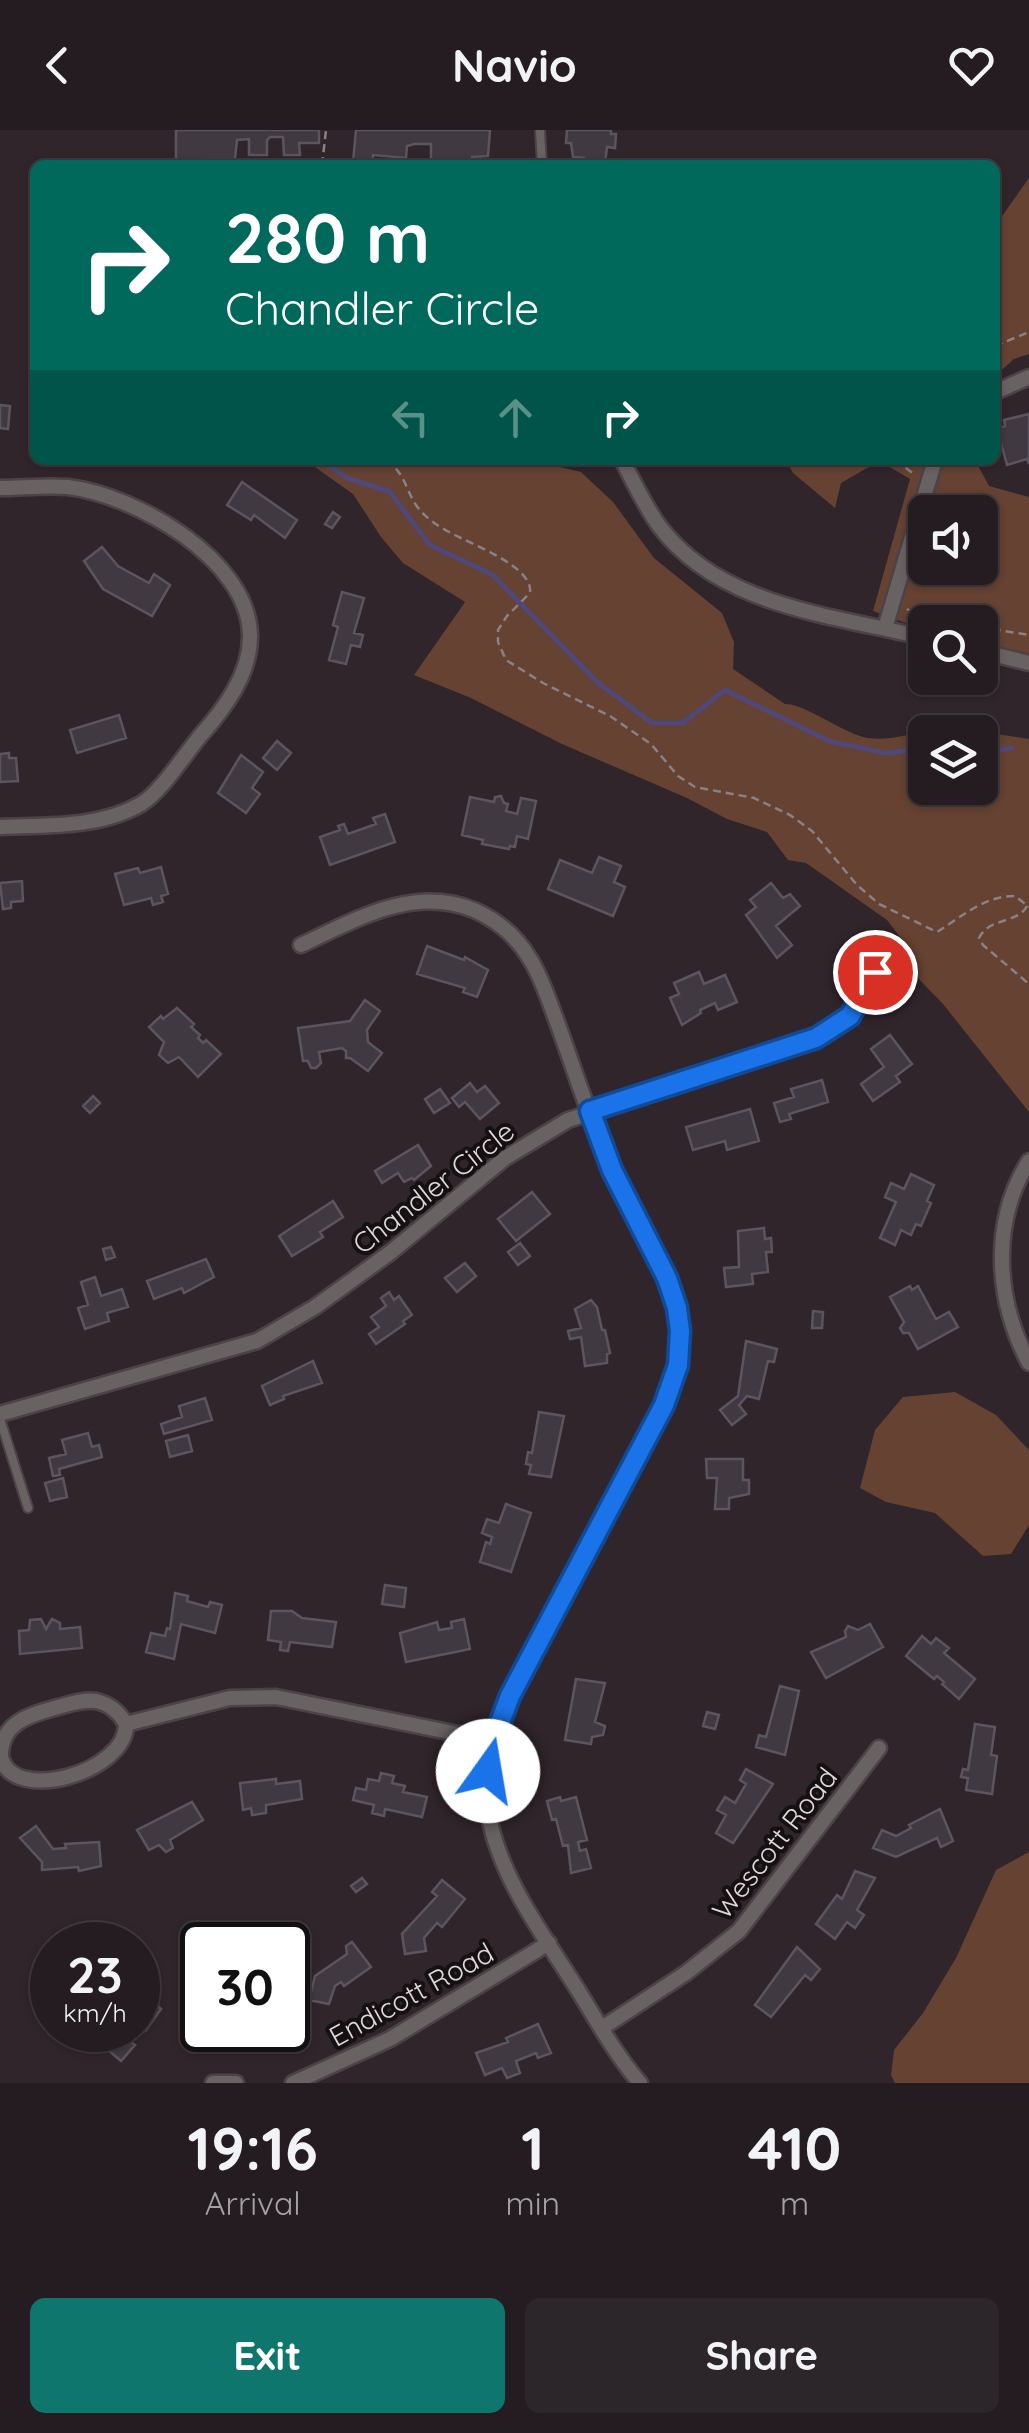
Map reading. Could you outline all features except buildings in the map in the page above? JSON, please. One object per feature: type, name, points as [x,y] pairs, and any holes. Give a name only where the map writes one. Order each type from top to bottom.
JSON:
[{"type":"street","points":[[1000,390],[1029,377]]},
{"type":"street","points":[[625,465],[661,528],[711,575],[748,594],[908,634]]},
{"type":"street","points":[[885,628],[934,465]]},
{"type":"street","points":[[0,488],[70,487],[140,510],[168,524],[232,579],[246,605],[250,634],[247,662],[222,710],[144,802],[107,817],[75,823],[0,828]]},
{"type":"street","points":[[998,655],[1029,663]]},
{"type":"street","points":[[302,946],[380,909],[409,902],[450,903],[482,914],[509,932],[534,965],[612,1170],[672,1291],[680,1331],[678,1365],[664,1405],[528,1657],[493,1741],[487,1791],[492,1834],[506,1869],[602,2028],[640,2083]]},
{"type":"street","name":"Chandler Circle","points":[[0,1416],[257,1341],[316,1307],[391,1252],[505,1158],[590,1111],[816,1038],[850,1016],[875,972]]},
{"type":"street","points":[[1029,1161],[1010,1202],[1001,1261],[1009,1316],[1029,1363]]},
{"type":"street","points":[[126,1724],[230,1698],[276,1697],[493,1741]]},
{"type":"street","points":[[100,1702],[126,1724],[123,1741],[114,1755],[71,1774],[36,1782],[25,1780],[9,1771],[1,1758],[2,1740],[11,1724],[60,1706],[100,1702]]},
{"type":"street","name":"Wescott Road","points":[[602,2028],[686,1973],[739,1931],[880,1748]]},
{"type":"street","name":"Endicott Road","points":[[294,2083],[420,2023],[549,1943]]},
{"type":"street","points":[[213,2083],[236,2083]]},
{"type":"lane","points":[[540,130],[542,160]]},
{"type":"lane","points":[[0,1416],[28,1508]]},
{"type":"path","points":[[323,160],[326,130]]},
{"type":"path","points":[[1000,344],[1029,332]]},
{"type":"path","points":[[391,465],[404,477],[414,501],[427,517],[517,569],[531,586],[528,595],[503,621],[498,636],[506,660],[542,683],[610,716],[651,744],[678,776],[696,788],[754,798],[800,821],[822,841],[857,886],[879,904],[937,932],[976,907],[999,897],[1015,896],[1028,906],[1025,912],[990,925],[979,938],[982,945],[1029,984]]},
{"type":"path","points":[[998,630],[1029,635]]},
{"type":"shaded area","points":[[1029,178],[1029,354],[1014,359],[1000,372],[1000,219]]},
{"type":"shaded area","points":[[312,465],[551,465],[581,472],[613,502],[654,558],[722,613],[734,642],[733,669],[785,704],[803,708],[858,735],[883,739],[908,735],[908,805],[998,805],[998,734],[1029,739],[1029,1112],[943,1004],[910,970],[907,946],[887,920],[806,863],[788,860],[767,832],[727,819],[414,675],[465,602],[403,563],[353,494]]},
{"type":"shaded area","points":[[789,465],[877,465],[841,483],[835,508]]},
{"type":"shaded area","points":[[886,465],[978,465],[989,486],[1029,497],[1029,655],[998,647],[998,605],[908,605],[908,624],[873,611],[910,479]]},
{"type":"shaded area","points":[[955,1392],[996,1415],[1029,1450],[1029,1525],[1011,1554],[983,1556],[935,1513],[886,1502],[860,1488],[875,1430],[903,1397]]},
{"type":"shaded area","points":[[1029,1852],[1029,2083],[895,2083],[891,2075],[894,2050],[923,2013],[956,1958],[996,1870]]},
{"type":"waterway","points":[[328,465],[347,478],[389,491],[430,545],[493,575],[597,682],[652,723],[683,723],[725,690],[829,741],[885,753],[908,752]]},
{"type":"waterway","points":[[998,751],[1012,748]]},
{"type":"route","points":[[488,1771],[493,1741],[528,1657],[664,1405],[678,1365],[680,1331],[672,1291],[612,1170],[590,1111],[816,1038],[850,1016],[875,972]]}]
